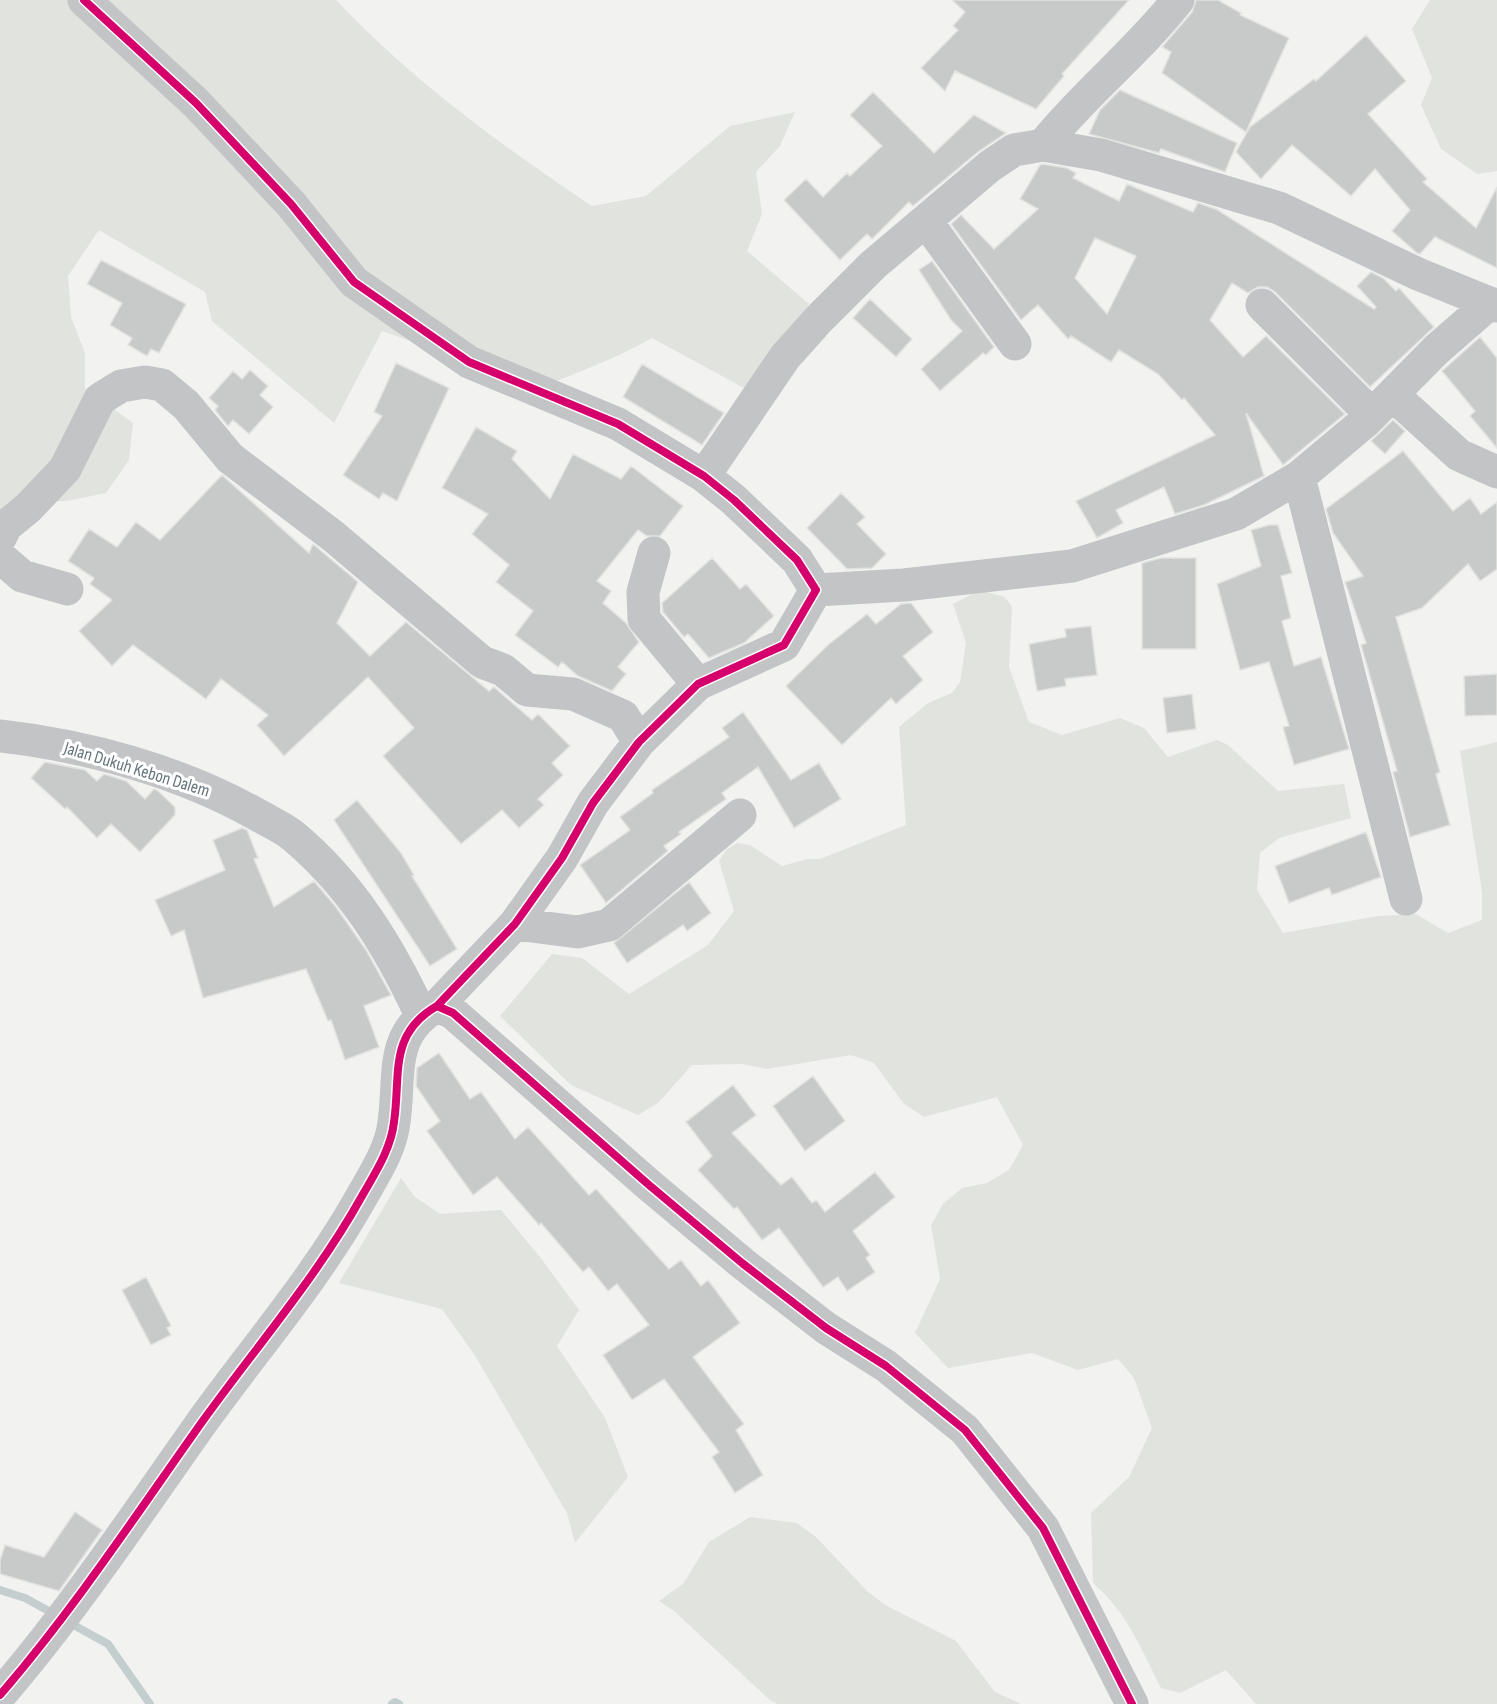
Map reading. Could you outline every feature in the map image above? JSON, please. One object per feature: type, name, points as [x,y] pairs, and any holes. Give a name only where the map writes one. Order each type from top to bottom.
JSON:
[{"type":"street","points":[[84,0],[204,112],[291,204],[354,282],[469,362],[618,424],[704,476],[734,500],[797,560],[816,590]]},
{"type":"street","points":[[1044,145],[1065,118],[1155,30],[1178,0]]},
{"type":"street","points":[[704,476],[785,357],[873,265],[990,166],[1014,150],[1044,145],[1101,155],[1279,208],[1418,274],[1494,304]]},
{"type":"street","points":[[926,221],[1015,345]]},
{"type":"street","points":[[816,590],[904,585],[1072,566],[1236,514],[1299,477],[1382,405],[1436,350],[1494,304]]},
{"type":"street","points":[[1262,305],[1382,405],[1459,455],[1497,472]]},
{"type":"street","points":[[0,538],[6,526],[28,508],[65,469],[100,399],[121,386],[145,382],[162,385],[186,405],[230,458],[333,536],[482,662],[503,670],[527,690],[573,694],[623,716],[639,742]]},
{"type":"street","points":[[1299,477],[1406,899]]},
{"type":"street","points":[[654,553],[643,592],[644,619],[698,684]]},
{"type":"street","points":[[0,557],[22,576],[67,589]]},
{"type":"street","points":[[0,1695],[33,1657],[100,1569],[202,1423],[327,1254],[384,1156],[394,1123],[397,1075],[402,1045],[413,1024],[429,1011],[514,924],[562,858],[593,803],[639,742],[698,684],[784,645],[816,590]]},
{"type":"street","name":"Jalan Dukuh Kebon Dalem","points":[[0,736],[41,741],[143,767],[219,794],[290,833],[327,867],[355,900],[429,1011]]},
{"type":"street","points":[[514,924],[578,932],[609,925],[740,815]]},
{"type":"street","points":[[429,1011],[453,1013],[649,1185],[742,1263],[826,1328],[886,1365],[965,1430],[1043,1528],[1132,1704]]},
{"type":"shaded area","points":[[0,0],[336,0],[395,57],[458,110],[592,206],[646,196],[730,126],[795,112],[780,146],[756,172],[762,214],[747,251],[809,304],[775,355],[746,389],[652,338],[601,363],[511,397],[437,350],[382,331],[334,423],[212,321],[205,292],[99,230],[68,276],[71,317],[85,353],[85,388],[133,423],[129,460],[106,493],[67,501],[8,502],[0,510]]},
{"type":"shaded area","points":[[1430,0],[1497,0],[1497,171],[1477,174],[1441,149],[1421,105],[1432,78],[1412,29]]},
{"type":"shaded area","points":[[980,590],[1005,597],[1012,607],[1009,667],[1029,722],[1062,735],[1120,718],[1144,728],[1168,757],[1217,740],[1228,745],[1278,791],[1344,784],[1351,818],[1279,838],[1260,853],[1257,890],[1283,933],[1378,916],[1416,914],[1448,933],[1482,920],[1482,892],[1460,751],[1497,742],[1497,1704],[1256,1704],[1226,1670],[1180,1693],[1161,1688],[1140,1645],[1124,1619],[1105,1594],[1093,1583],[1091,1513],[1129,1477],[1152,1428],[1134,1378],[1118,1359],[1078,1370],[1032,1353],[948,1368],[915,1333],[940,1279],[931,1225],[943,1204],[962,1188],[987,1183],[1009,1170],[1023,1145],[997,1097],[924,1117],[904,1104],[874,1063],[851,1055],[767,1069],[743,1064],[692,1065],[658,1103],[638,1115],[571,1085],[500,1016],[552,954],[582,958],[629,994],[708,945],[734,911],[719,861],[726,850],[737,843],[750,845],[782,866],[807,859],[820,859],[906,825],[899,727],[928,703],[952,693],[960,682],[966,643],[953,604]]},
{"type":"shaded area","points":[[401,1178],[414,1196],[440,1214],[501,1210],[540,1257],[579,1310],[557,1346],[605,1418],[628,1477],[575,1543],[567,1513],[474,1354],[442,1309],[339,1283]]},
{"type":"shaded area","points":[[750,1517],[797,1523],[816,1537],[868,1592],[887,1606],[956,1641],[995,1692],[1021,1704],[778,1704],[771,1701],[674,1611],[659,1601],[683,1584],[709,1542]]},
{"type":"building","points":[[952,0],[1129,0],[1062,74],[1064,76],[1036,109],[955,71],[945,91],[921,68],[958,30],[953,26],[965,12]]},
{"type":"building","points":[[1196,0],[1218,0],[1241,13],[1240,15],[1289,38],[1246,132],[1162,73],[1171,52],[1162,47],[1192,12]]},
{"type":"building","points":[[1366,35],[1406,81],[1368,114],[1427,179],[1423,182],[1476,228],[1497,187],[1497,268],[1435,237],[1420,254],[1417,253],[1392,231],[1410,210],[1375,169],[1351,196],[1292,145],[1261,179],[1236,152],[1250,127],[1314,79],[1316,81]]},
{"type":"building","points":[[1120,90],[1237,143],[1225,172],[1161,149],[1159,153],[1089,134],[1100,110]]},
{"type":"building","points":[[873,92],[934,153],[974,115],[1006,133],[978,152],[913,206],[909,202],[872,239],[867,234],[840,260],[784,200],[806,179],[823,197],[847,173],[850,176],[882,146],[850,115]]},
{"type":"building","points":[[1040,165],[1067,168],[1076,173],[1073,178],[1119,201],[1127,184],[1193,212],[1198,203],[1216,209],[1374,309],[1376,307],[1357,286],[1371,272],[1383,278],[1396,291],[1399,288],[1434,327],[1370,387],[1275,292],[1267,287],[1258,287],[1248,293],[1232,283],[1210,320],[1243,357],[1266,336],[1345,414],[1283,465],[1246,413],[1264,476],[1204,505],[1175,514],[1164,487],[1116,510],[1123,523],[1097,538],[1076,501],[1215,435],[1184,398],[1182,400],[1158,374],[1119,350],[1111,362],[1071,336],[1068,339],[1038,305],[1021,320],[951,224],[961,215],[994,249],[1038,209],[1020,199]],"holes":[[[1095,238],[1136,256],[1107,314],[1075,278]]]},
{"type":"building","points":[[101,260],[186,304],[159,353],[151,349],[147,356],[128,345],[132,338],[110,325],[122,303],[87,284]]},
{"type":"building","points":[[932,261],[994,347],[986,355],[983,353],[940,391],[921,369],[962,331],[951,320],[919,270]]},
{"type":"building","points":[[870,299],[912,339],[896,357],[853,318]]},
{"type":"building","points":[[1480,337],[1497,358],[1497,448],[1470,416],[1475,411],[1442,371]]},
{"type":"building","points":[[396,363],[449,388],[397,501],[383,493],[379,499],[343,475],[382,416],[374,412]]},
{"type":"building","points":[[642,364],[724,413],[702,445],[623,397]]},
{"type":"building","points":[[250,370],[268,386],[260,395],[273,407],[249,434],[233,420],[228,426],[215,410],[218,406],[209,398],[233,371],[242,379]]},
{"type":"building","points":[[1393,420],[1405,431],[1385,454],[1371,441]]},
{"type":"building","points":[[476,427],[517,451],[512,459],[550,499],[573,454],[621,479],[631,466],[683,506],[660,536],[647,536],[638,530],[597,581],[611,591],[603,603],[626,623],[639,642],[618,667],[626,674],[612,691],[578,676],[562,662],[558,667],[515,635],[533,611],[496,582],[509,565],[472,534],[488,514],[442,488]]},
{"type":"building","points":[[1403,451],[1453,511],[1470,498],[1481,514],[1497,502],[1497,569],[1480,581],[1468,564],[1422,608],[1396,617],[1440,772],[1436,774],[1450,825],[1410,837],[1393,772],[1397,771],[1361,645],[1366,643],[1345,582],[1363,576],[1333,533],[1326,509]]},
{"type":"building","points":[[222,475],[309,553],[313,544],[358,582],[337,623],[370,656],[406,622],[489,691],[494,687],[532,720],[538,714],[570,746],[552,763],[563,775],[538,799],[544,805],[519,828],[502,810],[461,844],[383,756],[414,728],[368,677],[284,756],[257,725],[268,715],[221,679],[206,699],[133,645],[112,666],[79,631],[112,600],[90,584],[94,578],[68,561],[89,529],[117,547],[136,522],[160,540]]},
{"type":"building","points":[[841,493],[865,517],[857,524],[886,554],[872,568],[847,569],[807,528]]},
{"type":"building","points":[[1278,525],[1292,573],[1281,576],[1291,618],[1282,621],[1294,666],[1321,657],[1349,749],[1294,765],[1283,727],[1289,726],[1269,662],[1240,670],[1217,584],[1261,566],[1251,530]]},
{"type":"building","points":[[712,558],[740,589],[746,584],[774,616],[744,643],[709,658],[688,634],[684,637],[663,612],[662,603]]},
{"type":"building","points":[[1161,558],[1196,558],[1196,649],[1142,649],[1142,563]]},
{"type":"building","points":[[911,603],[933,632],[903,656],[923,680],[896,704],[891,698],[842,745],[786,686],[828,645],[867,614],[876,624],[901,604]]},
{"type":"building","points":[[1091,626],[1097,675],[1065,679],[1066,686],[1037,691],[1029,644],[1066,637],[1065,629]]},
{"type":"building","points":[[1497,674],[1497,715],[1465,716],[1464,676]]},
{"type":"building","points":[[1192,694],[1196,729],[1167,733],[1163,698]]},
{"type":"building","points":[[743,712],[791,780],[819,763],[841,799],[794,828],[758,767],[722,793],[726,799],[679,832],[681,834],[664,846],[668,851],[606,903],[580,865],[630,830],[620,817],[653,793],[652,790],[729,737],[722,728]]},
{"type":"building","points":[[45,762],[85,770],[97,781],[104,774],[126,781],[145,799],[154,789],[175,807],[175,815],[140,852],[111,824],[97,838],[67,807],[65,809],[31,778]]},
{"type":"building","points":[[357,800],[401,853],[414,875],[412,876],[457,949],[430,966],[334,820]]},
{"type":"building","points":[[242,828],[247,830],[258,858],[254,859],[274,907],[314,881],[336,907],[366,950],[391,995],[364,1006],[379,1047],[345,1060],[331,1020],[328,1021],[306,969],[203,998],[184,930],[171,936],[155,900],[225,870],[213,840]]},
{"type":"building","points":[[1366,832],[1381,877],[1332,895],[1329,888],[1289,903],[1275,866]]},
{"type":"building","points":[[689,882],[711,913],[687,931],[683,925],[627,963],[614,943]]},
{"type":"building","points":[[439,1053],[470,1099],[481,1092],[515,1139],[528,1127],[589,1195],[596,1189],[669,1269],[681,1260],[701,1286],[708,1280],[740,1323],[693,1357],[744,1424],[736,1430],[763,1475],[735,1493],[712,1457],[719,1452],[664,1379],[632,1400],[603,1355],[649,1325],[617,1284],[608,1291],[589,1267],[583,1272],[497,1177],[473,1195],[427,1131],[440,1121],[416,1086],[417,1068]]},
{"type":"building","points":[[813,1076],[845,1121],[805,1151],[773,1106]]},
{"type":"building","points":[[733,1085],[756,1115],[732,1133],[781,1185],[792,1177],[812,1203],[816,1200],[825,1212],[875,1172],[895,1197],[853,1231],[870,1255],[866,1258],[875,1272],[847,1291],[838,1277],[823,1287],[779,1228],[762,1240],[737,1207],[734,1209],[698,1170],[712,1156],[686,1122]]},
{"type":"building","points":[[146,1277],[171,1326],[167,1328],[171,1335],[151,1345],[122,1290]]},
{"type":"building","points":[[75,1512],[102,1530],[59,1591],[0,1574],[0,1560],[5,1545],[44,1557]]},
{"type":"waterway","points":[[0,1590],[25,1598],[56,1615]]},
{"type":"waterway","points":[[68,1622],[108,1644],[150,1704]]},
{"type":"waterway","points":[[392,1704],[395,1702],[399,1704]]},
{"type":"cycle path","points":[[84,0],[196,103],[291,204],[354,282],[469,362],[618,424],[704,476],[734,500],[797,560],[816,590],[784,645],[698,684],[639,742],[593,803],[562,858],[515,924],[437,1006]]},
{"type":"cycle path","points":[[0,1695],[54,1629],[202,1422],[326,1255],[377,1170],[390,1142],[400,1057],[404,1043],[411,1029],[421,1017],[437,1006],[453,1013],[649,1185],[742,1263],[826,1328],[886,1366],[965,1430],[1043,1528],[1132,1704]]}]
